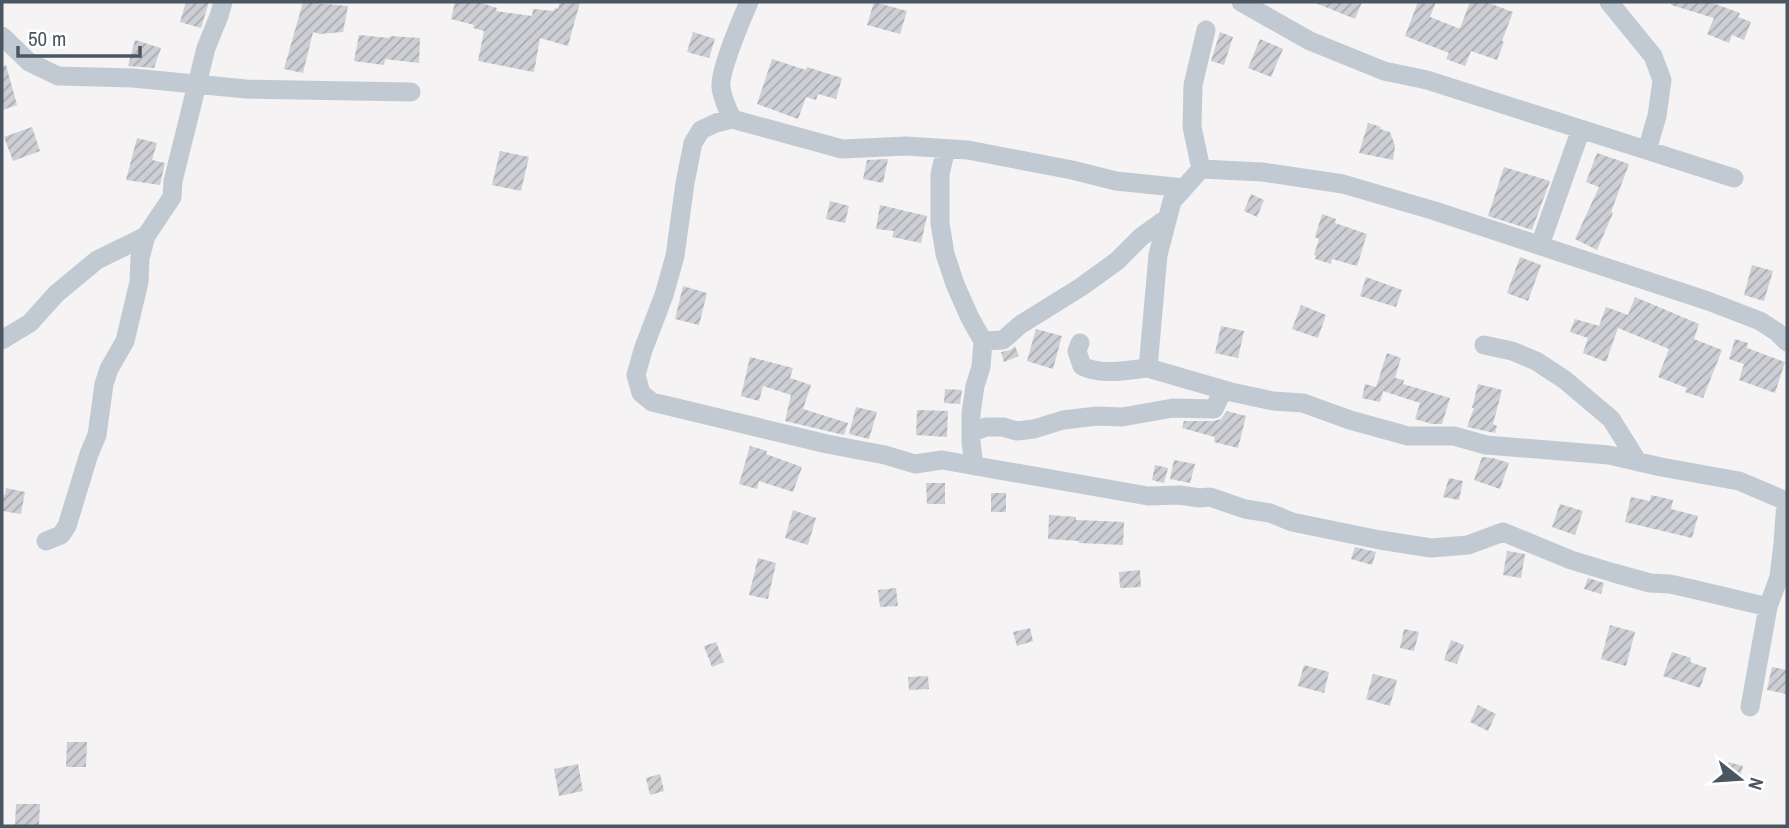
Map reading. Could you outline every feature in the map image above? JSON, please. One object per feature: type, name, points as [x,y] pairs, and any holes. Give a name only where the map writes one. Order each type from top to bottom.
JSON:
[{"type":"street","points":[[46,541],[61,535],[66,526],[97,435],[104,384],[125,341],[139,282],[146,236],[172,197],[173,181],[206,48],[223,2]]},
{"type":"street","points":[[732,119],[720,84],[739,24],[750,2]]},
{"type":"street","points":[[1609,2],[1641,38],[1653,56],[1662,80],[1657,116],[1647,150]]},
{"type":"street","points":[[1245,3],[1310,41],[1384,71],[1427,80],[1734,178]]},
{"type":"street","points":[[1201,169],[1192,127],[1193,85],[1206,30]]},
{"type":"street","points":[[2,36],[29,62],[58,76],[133,78],[246,89],[411,92]]},
{"type":"street","points":[[1184,188],[1116,181],[968,150],[906,146],[842,149],[732,119],[716,123],[701,130],[693,143],[676,256],[636,375],[641,393],[652,402],[915,464],[942,460],[1148,496],[1180,495],[1199,499],[1210,497],[1245,509],[1270,513],[1292,522],[1380,540],[1432,548],[1468,545],[1503,531],[1571,560],[1614,573],[1650,583],[1701,590],[1768,607]]},
{"type":"street","points":[[1540,245],[1581,129]]},
{"type":"street","points":[[946,149],[940,174],[940,223],[945,254],[955,284],[983,341],[981,367],[971,412],[974,466]]},
{"type":"street","points":[[1148,369],[1158,255],[1166,219],[1172,201],[1201,169]]},
{"type":"street","points":[[1201,169],[1262,172],[1343,184],[1708,301],[1760,321],[1787,342]]},
{"type":"street","points":[[983,341],[1003,340],[1020,324],[1081,288],[1166,219]]},
{"type":"street","points":[[2,340],[30,323],[56,294],[97,260],[146,236]]},
{"type":"street","points":[[1080,343],[1077,351],[1082,366],[1092,371],[1148,369],[1273,401],[1303,403],[1350,420],[1408,436],[1454,436],[1486,445],[1609,455],[1638,463],[1740,481],[1786,501],[1779,577],[1768,607],[1750,707]]},
{"type":"street","points":[[1484,345],[1512,351],[1536,361],[1565,380],[1611,419],[1638,463]]},
{"type":"street","points":[[971,433],[986,427],[1034,429],[1063,421],[1173,408],[1214,409],[1223,390]]},
{"type":"building","points":[[186,2],[209,2],[201,28],[180,22]]},
{"type":"building","points":[[303,2],[348,6],[343,32],[313,32],[303,73],[284,69]]},
{"type":"building","points":[[455,2],[478,2],[497,8],[496,11],[532,16],[533,9],[554,11],[555,8],[558,9],[560,2],[580,2],[568,46],[540,38],[534,72],[478,61],[484,31],[473,28],[474,25],[451,19]]},
{"type":"building","points":[[874,2],[907,11],[900,34],[867,25]]},
{"type":"building","points":[[1313,2],[1362,2],[1355,19]]},
{"type":"building","points":[[1418,2],[1436,2],[1430,17],[1458,28],[1470,2],[1486,2],[1513,12],[1497,60],[1471,51],[1465,66],[1446,59],[1449,53],[1405,36]]},
{"type":"building","points":[[1671,2],[1710,2],[1740,13],[1738,17],[1751,22],[1744,40],[1732,35],[1729,43],[1707,34],[1714,18],[1671,5]]},
{"type":"building","points":[[693,32],[715,39],[709,58],[687,52]]},
{"type":"building","points":[[1220,32],[1233,37],[1224,65],[1211,61]]},
{"type":"building","points":[[359,35],[420,38],[419,63],[385,59],[384,65],[354,61]]},
{"type":"building","points":[[1260,39],[1283,49],[1271,77],[1248,68]]},
{"type":"building","points":[[135,40],[161,48],[154,68],[128,66]]},
{"type":"building","points":[[772,59],[842,78],[836,99],[818,94],[816,100],[806,97],[798,119],[757,104]]},
{"type":"building","points":[[6,65],[17,105],[2,110],[2,66]]},
{"type":"building","points":[[1368,123],[1390,132],[1395,146],[1393,160],[1359,153]]},
{"type":"building","points":[[32,127],[40,151],[13,161],[4,137]]},
{"type":"building","points":[[137,138],[157,143],[152,160],[165,163],[160,185],[126,180]]},
{"type":"building","points":[[500,151],[529,157],[521,191],[492,185]]},
{"type":"building","points":[[1597,153],[1629,164],[1597,250],[1575,239],[1599,187],[1586,182]]},
{"type":"building","points":[[888,159],[883,183],[863,179],[867,160]]},
{"type":"building","points":[[1504,167],[1550,181],[1532,230],[1488,216]]},
{"type":"building","points":[[1251,194],[1264,200],[1257,217],[1244,211]]},
{"type":"building","points":[[830,201],[849,206],[845,223],[826,219]]},
{"type":"building","points":[[880,205],[927,216],[921,243],[892,237],[894,231],[876,229]]},
{"type":"building","points":[[1322,214],[1336,219],[1335,223],[1367,234],[1357,266],[1332,259],[1331,264],[1315,259],[1319,239],[1315,237]]},
{"type":"building","points":[[1520,257],[1541,265],[1528,301],[1507,293]]},
{"type":"building","points":[[1752,265],[1773,271],[1764,301],[1744,295]]},
{"type":"building","points":[[1366,277],[1402,290],[1396,307],[1360,296]]},
{"type":"building","points":[[683,286],[707,293],[699,325],[675,319]]},
{"type":"building","points":[[1635,297],[1699,324],[1694,339],[1722,350],[1703,398],[1685,392],[1687,388],[1658,377],[1669,349],[1618,328],[1606,362],[1583,353],[1588,338],[1570,332],[1575,319],[1599,326],[1606,307],[1628,315]]},
{"type":"building","points":[[1301,305],[1326,315],[1318,338],[1292,329]]},
{"type":"building","points":[[1221,326],[1244,331],[1238,358],[1215,353]]},
{"type":"building","points":[[1036,329],[1062,336],[1053,369],[1027,361]]},
{"type":"building","points":[[1735,339],[1748,343],[1747,348],[1785,362],[1775,393],[1739,380],[1744,364],[1729,359]]},
{"type":"building","points":[[1015,346],[1019,356],[1004,362],[1001,352]]},
{"type":"building","points":[[1387,353],[1401,358],[1395,378],[1404,380],[1403,384],[1450,398],[1442,424],[1415,419],[1420,403],[1383,391],[1380,402],[1362,398],[1365,384],[1376,387]]},
{"type":"building","points":[[750,357],[793,368],[790,378],[811,385],[803,409],[848,423],[844,435],[785,421],[791,395],[763,386],[759,401],[741,396]]},
{"type":"building","points":[[1478,384],[1502,390],[1493,424],[1497,426],[1495,433],[1467,427]]},
{"type":"building","points":[[945,389],[962,390],[960,404],[944,403]]},
{"type":"building","points":[[856,407],[877,412],[869,439],[849,434]]},
{"type":"building","points":[[917,410],[948,411],[947,437],[916,435]]},
{"type":"building","points":[[1227,411],[1246,416],[1238,448],[1214,442],[1215,437],[1182,428],[1184,421],[1214,421],[1221,419]]},
{"type":"building","points":[[750,446],[802,467],[793,492],[759,481],[757,489],[739,484]]},
{"type":"building","points":[[1482,457],[1509,463],[1500,489],[1474,480]]},
{"type":"building","points":[[1174,460],[1195,464],[1190,483],[1170,479]]},
{"type":"building","points":[[1155,465],[1168,468],[1164,483],[1152,480]]},
{"type":"building","points":[[1449,478],[1463,481],[1459,500],[1443,497]]},
{"type":"building","points":[[926,483],[945,483],[945,504],[927,504]]},
{"type":"building","points":[[6,488],[25,492],[21,514],[2,511],[2,494],[5,495]]},
{"type":"building","points":[[991,493],[1006,493],[1006,512],[991,512]]},
{"type":"building","points":[[1651,495],[1673,500],[1671,509],[1698,516],[1692,538],[1625,522],[1631,497],[1650,501]]},
{"type":"building","points":[[1560,504],[1583,511],[1575,535],[1552,527]]},
{"type":"building","points":[[793,510],[816,518],[808,545],[785,538]]},
{"type":"building","points":[[1049,515],[1076,517],[1076,520],[1124,522],[1123,545],[1048,539]]},
{"type":"building","points":[[1355,547],[1376,552],[1372,565],[1351,559]]},
{"type":"building","points":[[1507,551],[1525,554],[1521,578],[1503,575]]},
{"type":"building","points":[[758,558],[776,563],[768,599],[749,595]]},
{"type":"building","points":[[1140,570],[1141,587],[1120,588],[1119,572]]},
{"type":"building","points":[[1588,578],[1604,583],[1601,594],[1584,589]]},
{"type":"building","points":[[896,588],[898,606],[880,607],[878,590]]},
{"type":"building","points":[[1610,625],[1635,632],[1626,666],[1601,659]]},
{"type":"building","points":[[1030,628],[1033,641],[1017,646],[1013,632]]},
{"type":"building","points":[[1404,629],[1419,632],[1414,651],[1400,648]]},
{"type":"building","points":[[1451,640],[1464,645],[1457,664],[1444,660]]},
{"type":"building","points":[[716,642],[724,662],[712,667],[704,646]]},
{"type":"building","points":[[1672,652],[1691,658],[1690,662],[1707,668],[1700,688],[1663,676]]},
{"type":"building","points":[[1304,665],[1329,672],[1324,693],[1298,686]]},
{"type":"building","points":[[1772,667],[1787,670],[1787,694],[1767,690]]},
{"type":"building","points":[[1373,674],[1397,680],[1390,706],[1366,699]]},
{"type":"building","points":[[928,676],[929,689],[909,690],[908,677]]},
{"type":"building","points":[[1478,705],[1496,714],[1488,731],[1470,722]]},
{"type":"building","points":[[67,742],[87,742],[86,767],[66,767]]},
{"type":"building","points":[[1728,762],[1743,766],[1739,781],[1725,777]]},
{"type":"building","points":[[578,764],[583,791],[559,796],[554,769]]},
{"type":"building","points":[[660,774],[664,791],[650,795],[646,778]]},
{"type":"building","points":[[16,804],[40,804],[39,826],[15,826]]}]
